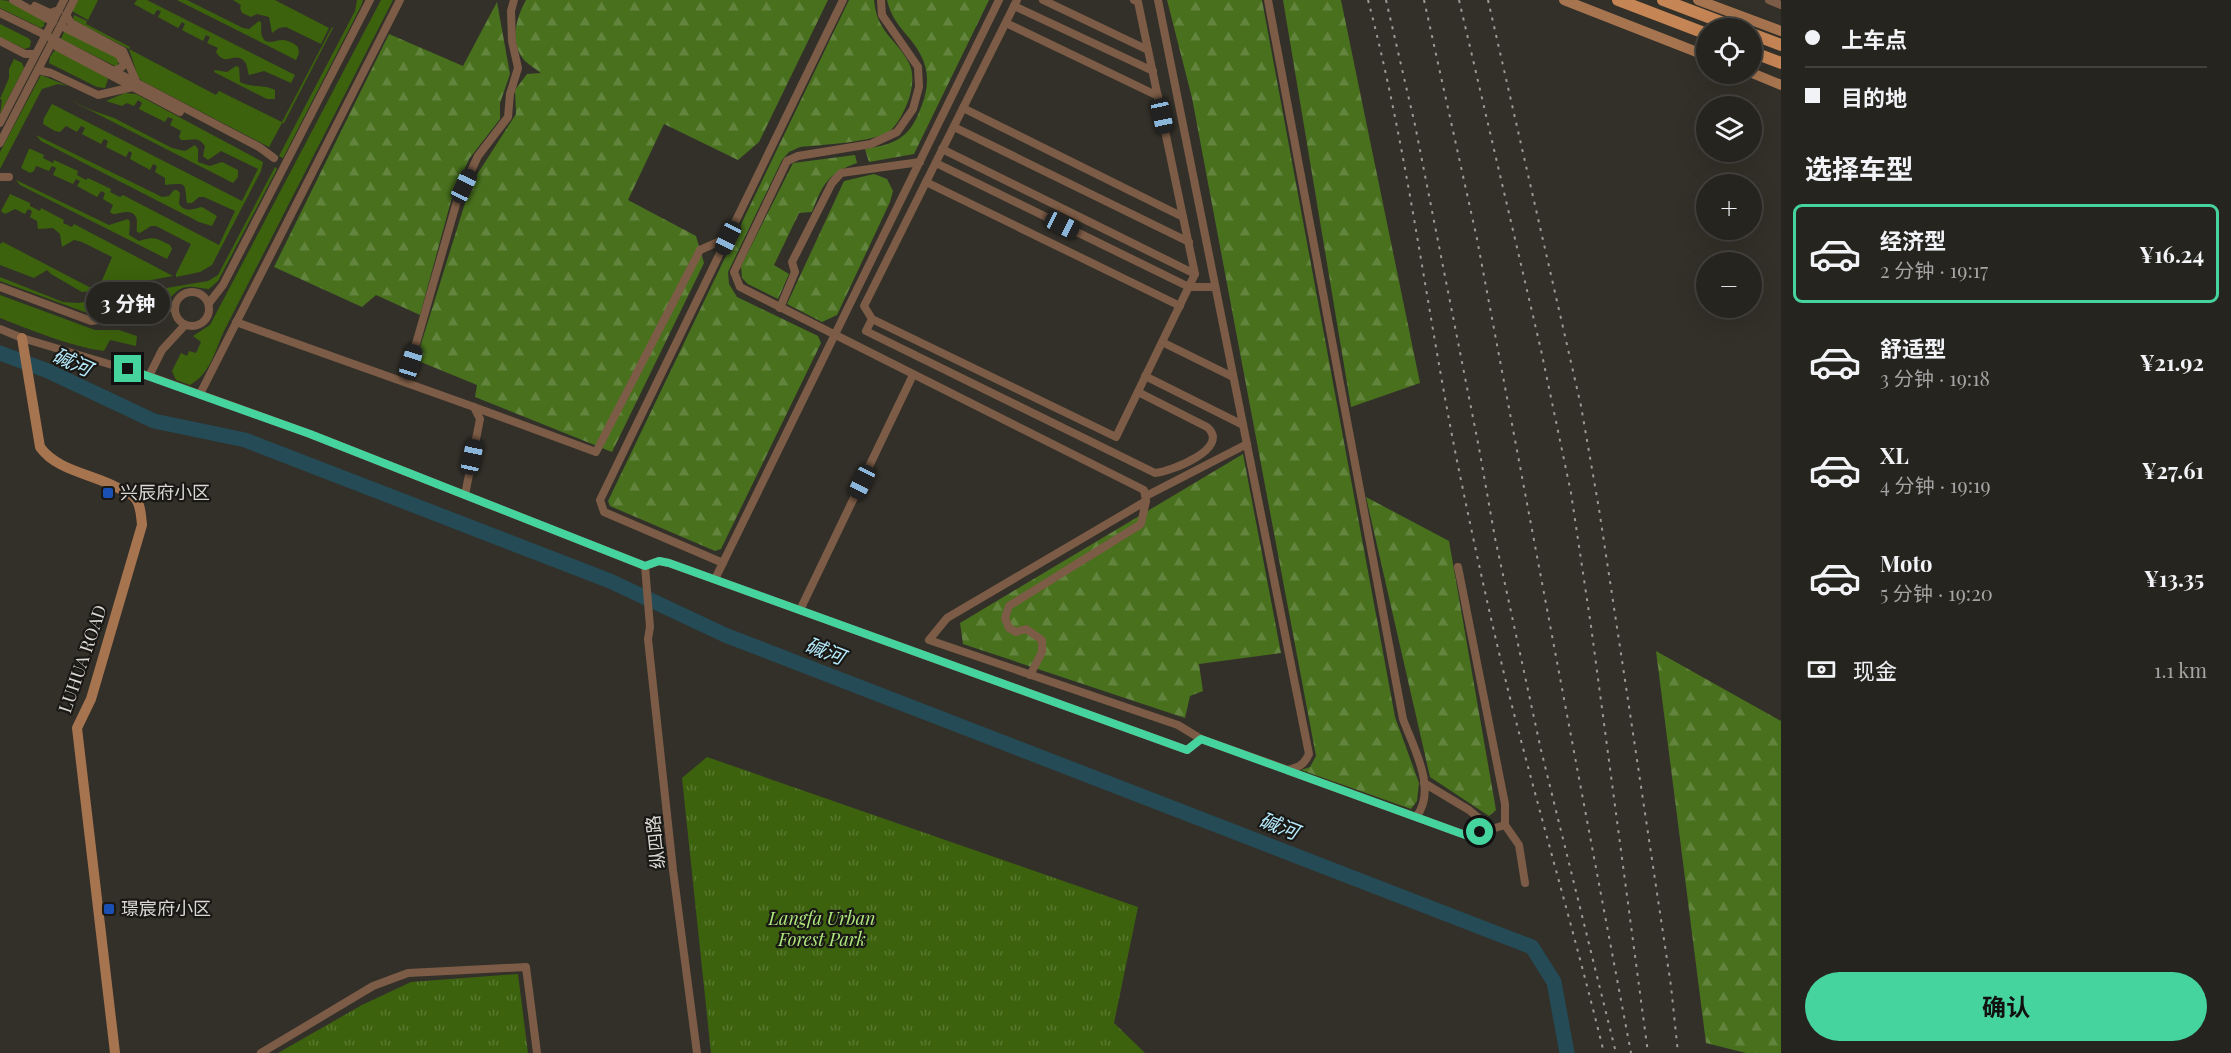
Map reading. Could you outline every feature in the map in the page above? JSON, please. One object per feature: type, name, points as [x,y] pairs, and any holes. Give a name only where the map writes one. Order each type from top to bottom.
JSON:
[{"type":"main road","points":[[1618,0],[1696,30]]},
{"type":"main road","points":[[1663,0],[1711,18]]},
{"type":"main road","points":[[1762,38],[1781,45]]},
{"type":"main road","points":[[1762,55],[1781,63]]},
{"type":"street","points":[[13,0],[53,22]]},
{"type":"street","points":[[0,12],[113,74],[135,85],[259,147],[274,158],[257,152],[135,85],[123,51],[71,23],[62,13],[50,13],[24,0]]},
{"type":"street","points":[[0,143],[61,26],[64,0]]},
{"type":"street","points":[[0,123],[34,54],[53,22],[74,0]]},
{"type":"street","points":[[173,307],[178,320],[185,325],[195,327],[208,316],[209,303],[223,285],[370,0]]},
{"type":"street","points":[[200,394],[400,0]]},
{"type":"street","points":[[405,382],[457,201],[478,156],[508,117],[510,94],[518,68],[512,41],[511,11],[514,0]]},
{"type":"street","points":[[723,563],[604,512],[600,500],[843,0]]},
{"type":"street","points":[[881,0],[882,15],[918,67],[919,87],[913,109],[897,132],[872,144],[798,156],[787,161],[734,272],[740,287],[1106,473],[1144,490],[1146,498],[1141,524],[1010,606],[1005,618],[1009,628],[1016,632],[1026,629],[1042,640],[1042,652],[1030,675]]},
{"type":"street","points":[[715,579],[999,0]]},
{"type":"street","points":[[1044,0],[1148,50]]},
{"type":"street","points":[[1134,0],[1138,2],[1153,71],[1183,217],[1189,242],[1195,274],[1116,437],[872,319],[864,306],[1016,3],[1153,71]]},
{"type":"street","points":[[1158,0],[1309,754],[1306,762],[1300,767],[1288,770]]},
{"type":"street","points":[[1268,0],[1403,719],[1420,765],[1426,791],[1421,812],[1416,817]]},
{"type":"street","points":[[1564,0],[1696,52]]},
{"type":"street","points":[[1698,0],[1781,31]]},
{"type":"street","points":[[1769,0],[1781,5]]},
{"type":"street","points":[[0,18],[34,32]]},
{"type":"street","points":[[1006,23],[1158,96]]},
{"type":"street","points":[[61,26],[119,55],[124,64],[113,74]]},
{"type":"street","points":[[0,41],[25,54],[34,54]]},
{"type":"street","points":[[0,46],[29,65]]},
{"type":"street","points":[[44,58],[45,64],[93,90],[102,92],[108,89],[113,84],[113,74]]},
{"type":"street","points":[[38,70],[51,73],[98,96],[135,85]]},
{"type":"street","points":[[1762,77],[1781,85]]},
{"type":"street","points":[[963,108],[1183,217]]},
{"type":"street","points":[[954,127],[1189,242]]},
{"type":"street","points":[[942,149],[1195,274]]},
{"type":"street","points":[[780,308],[795,272],[792,262],[832,183],[842,172],[920,162]]},
{"type":"street","points":[[936,163],[1189,287],[1215,287]]},
{"type":"street","points":[[0,177],[9,177]]},
{"type":"street","points":[[926,183],[1180,306]]},
{"type":"street","points":[[237,322],[596,452],[700,249],[728,238]]},
{"type":"street","points":[[0,286],[91,321],[160,311],[173,307],[182,295],[189,292],[203,295],[209,303]]},
{"type":"street","points":[[872,319],[866,331],[1155,473],[1167,472],[1209,449],[1214,440],[1212,431],[1138,392]]},
{"type":"street","points":[[149,376],[162,350],[185,325]]},
{"type":"street","points":[[0,329],[22,338],[149,376],[310,434],[645,566],[659,561],[715,579],[1187,750],[1201,739]]},
{"type":"street","name":"LUHUA ROAD","points":[[22,338],[40,447],[46,456],[55,462],[112,484],[134,496],[140,508],[142,525],[91,699],[77,728],[114,1053]]},
{"type":"street","points":[[1162,342],[1233,377]]},
{"type":"street","points":[[800,610],[913,375]]},
{"type":"street","points":[[1145,376],[1243,425]]},
{"type":"street","points":[[465,495],[480,419],[474,407]]},
{"type":"street","points":[[1247,444],[1146,498],[947,618],[929,640],[1178,725],[1201,739],[1468,836],[1505,825]]},
{"type":"street","name":"纵四路","points":[[645,566],[650,627],[648,639],[673,870],[697,1053]]},
{"type":"street","points":[[1458,567],[1505,804],[1505,825],[1519,845],[1526,883]]},
{"type":"street","points":[[1424,783],[1469,810],[1492,829]]},
{"type":"street","points":[[261,1053],[373,986],[408,973],[526,967],[537,1053]]},
{"type":"green space","points":[[0,0],[17,4],[45,20],[44,26],[41,28],[0,8]]},
{"type":"green space","points":[[78,0],[98,0],[88,20],[72,11]]},
{"type":"green space","points":[[137,0],[147,0],[295,75],[291,83],[264,71],[249,75],[246,64],[241,58],[223,59],[220,57],[216,52],[218,48],[207,43],[210,37],[206,35],[203,41],[182,30],[185,24],[182,22],[178,28],[158,17],[161,11],[157,10],[154,15],[134,4]]},
{"type":"green space","points":[[177,0],[187,0],[243,28],[249,29],[259,21],[261,22],[261,34],[266,41],[284,40],[298,47],[299,53],[296,60]]},
{"type":"green space","points":[[233,0],[275,0],[329,28],[321,44],[286,27],[279,28],[272,33],[269,17],[257,14],[251,17],[242,13],[241,5]]},
{"type":"green space","points":[[357,0],[363,0],[361,6],[283,158],[279,156],[355,11]]},
{"type":"green space","points":[[381,0],[393,0],[224,331],[211,361],[202,375],[190,385],[176,380],[172,371],[181,353],[187,356],[189,351],[196,353],[201,342],[193,336],[210,325]]},
{"type":"green space","points":[[526,0],[828,0],[759,142],[738,160],[664,124],[628,200],[696,236],[704,263],[612,452],[475,397],[477,385],[416,360],[471,184],[516,114],[515,90],[527,74],[541,73],[525,61],[517,46],[517,22]]},
{"type":"green space","points":[[849,0],[874,0],[883,28],[904,54],[911,68],[910,94],[898,122],[883,135],[800,147],[789,152],[782,160],[728,272],[729,284],[737,297],[818,336],[821,343],[721,549],[715,551],[610,506],[608,501]]},
{"type":"green space","points":[[887,0],[989,0],[914,154],[869,162],[865,149],[882,146],[908,132],[922,106],[927,86],[926,68],[922,58],[896,21]]},
{"type":"green space","points":[[1167,0],[1262,0],[1395,717],[1419,783],[1417,801],[1411,809],[1301,770],[1310,767],[1316,756],[1192,98]]},
{"type":"green space","points":[[1283,0],[1341,0],[1420,383],[1351,407]]},
{"type":"green space","points":[[497,2],[510,74],[500,103],[500,119],[469,159],[451,201],[420,315],[376,295],[362,307],[274,267],[389,34],[463,66]]},
{"type":"green space","points":[[74,15],[87,21],[86,24],[130,47],[129,49],[73,20]]},
{"type":"green space","points":[[0,24],[28,38],[31,41],[30,47],[25,49],[0,37]]},
{"type":"green space","points":[[333,28],[284,123],[269,147],[142,81],[138,77],[129,49],[216,95],[219,91],[282,122]]},
{"type":"green space","points":[[64,32],[113,54],[119,60],[117,67],[61,39]]},
{"type":"green space","points":[[55,50],[105,76],[108,79],[105,88],[97,87],[49,63]]},
{"type":"green space","points":[[14,59],[22,63],[24,68],[0,114],[2,100],[0,99]]},
{"type":"green space","points":[[236,66],[239,67],[240,82],[275,90],[275,99],[267,99],[214,72],[215,70],[227,72]]},
{"type":"green space","points":[[41,75],[68,86],[58,84],[42,89],[0,169],[0,152]]},
{"type":"green space","points":[[125,93],[136,94],[263,162],[261,171],[212,265],[200,272],[176,277],[191,244],[156,226],[151,226],[140,233],[137,232],[137,219],[134,214],[110,212],[113,205],[103,199],[105,193],[101,191],[97,197],[77,186],[80,181],[76,179],[73,184],[53,175],[56,168],[52,166],[49,171],[36,166],[30,173],[21,168],[31,149],[44,155],[43,158],[53,163],[54,160],[78,171],[77,175],[86,180],[88,178],[111,189],[110,192],[120,197],[123,195],[219,245],[235,211],[204,197],[187,203],[184,185],[165,185],[165,178],[155,172],[157,166],[153,164],[150,170],[130,159],[132,153],[129,151],[126,157],[106,147],[108,141],[104,139],[101,144],[82,134],[85,128],[81,126],[77,132],[66,126],[60,132],[43,124],[52,104],[242,201],[258,169],[221,151],[208,160],[203,156],[205,146],[202,143],[197,140],[181,140],[179,137],[181,131],[170,125],[173,119],[168,117],[165,122],[139,109],[142,103],[138,100],[134,106],[127,103],[122,106],[106,101]]},
{"type":"green space","points":[[66,98],[114,118],[172,148],[185,151],[195,145],[198,149],[198,162],[210,166],[222,162],[238,170],[238,177],[233,183]]},
{"type":"green space","points":[[36,135],[162,197],[169,196],[177,190],[180,193],[179,204],[184,209],[202,207],[217,216],[212,226],[199,222],[41,141]]},
{"type":"green space","points":[[855,155],[857,163],[839,171],[827,181],[812,212],[799,213],[774,265],[789,274],[778,299],[748,284],[742,278],[741,266],[793,163]]},
{"type":"green space","points":[[275,167],[277,169],[218,281],[209,289],[184,288],[164,302],[90,314],[0,281],[0,277],[63,302],[78,303],[208,281],[218,275]]},
{"type":"green space","points":[[874,174],[887,179],[893,191],[890,202],[837,315],[822,322],[787,304],[844,181]]},
{"type":"green space","points":[[16,180],[109,225],[128,219],[130,222],[129,235],[139,241],[158,239],[170,245],[172,249],[167,259],[20,185]]},
{"type":"green space","points":[[10,194],[30,203],[30,206],[40,211],[41,208],[64,220],[63,223],[72,227],[74,224],[173,276],[98,290],[112,257],[74,240],[62,247],[60,234],[53,228],[38,229],[37,221],[30,217],[32,211],[28,209],[25,214],[15,209],[5,214],[1,211]]},
{"type":"green space","points":[[3,242],[93,291],[82,292],[47,270],[34,278],[0,265],[0,244]]},
{"type":"green space","points":[[0,295],[95,330],[119,330],[137,336],[136,346],[110,340],[104,351],[77,346],[38,333],[0,318]]},
{"type":"green space","points":[[1243,454],[1281,653],[1199,664],[1203,691],[1190,696],[1185,718],[963,644],[960,623]]},
{"type":"green space","points":[[1366,497],[1449,541],[1496,810],[1489,816],[1430,777]]},
{"type":"green space","points":[[1656,651],[1781,721],[1781,1053],[1746,1053],[1706,1043]]},
{"type":"green space","name":"Langfa Urban Forest Park","points":[[707,757],[1138,907],[1114,1023],[1145,1053],[711,1053],[682,778]]},
{"type":"green space","points":[[518,974],[528,1053],[278,1053],[362,1005],[411,982]]},
{"type":"waterway","name":"碱河","points":[[0,353],[48,371],[154,421],[245,440],[610,581],[725,635],[1532,947],[1554,982],[1567,1053]]},
{"type":"railway","points":[[1368,0],[1396,120],[1450,424],[1485,594],[1511,702],[1604,1053]]},
{"type":"railway","points":[[1386,0],[1415,125],[1495,538],[1541,750],[1616,1053]]},
{"type":"railway","points":[[1424,0],[1477,239],[1631,1053]]},
{"type":"railway","points":[[1459,0],[1541,350],[1571,493],[1648,1053]]},
{"type":"railway","points":[[1488,0],[1581,406],[1599,509],[1671,986],[1678,1053]]},
{"type":"place","name":"兴辰府小区","points":[[108,493]]},
{"type":"place","name":"璟宸府小区","points":[[109,909]]},
{"type":"route","points":[[128,369],[310,434],[645,566],[659,561],[669,563],[1187,750],[1201,739],[1468,836],[1480,832]]}]
